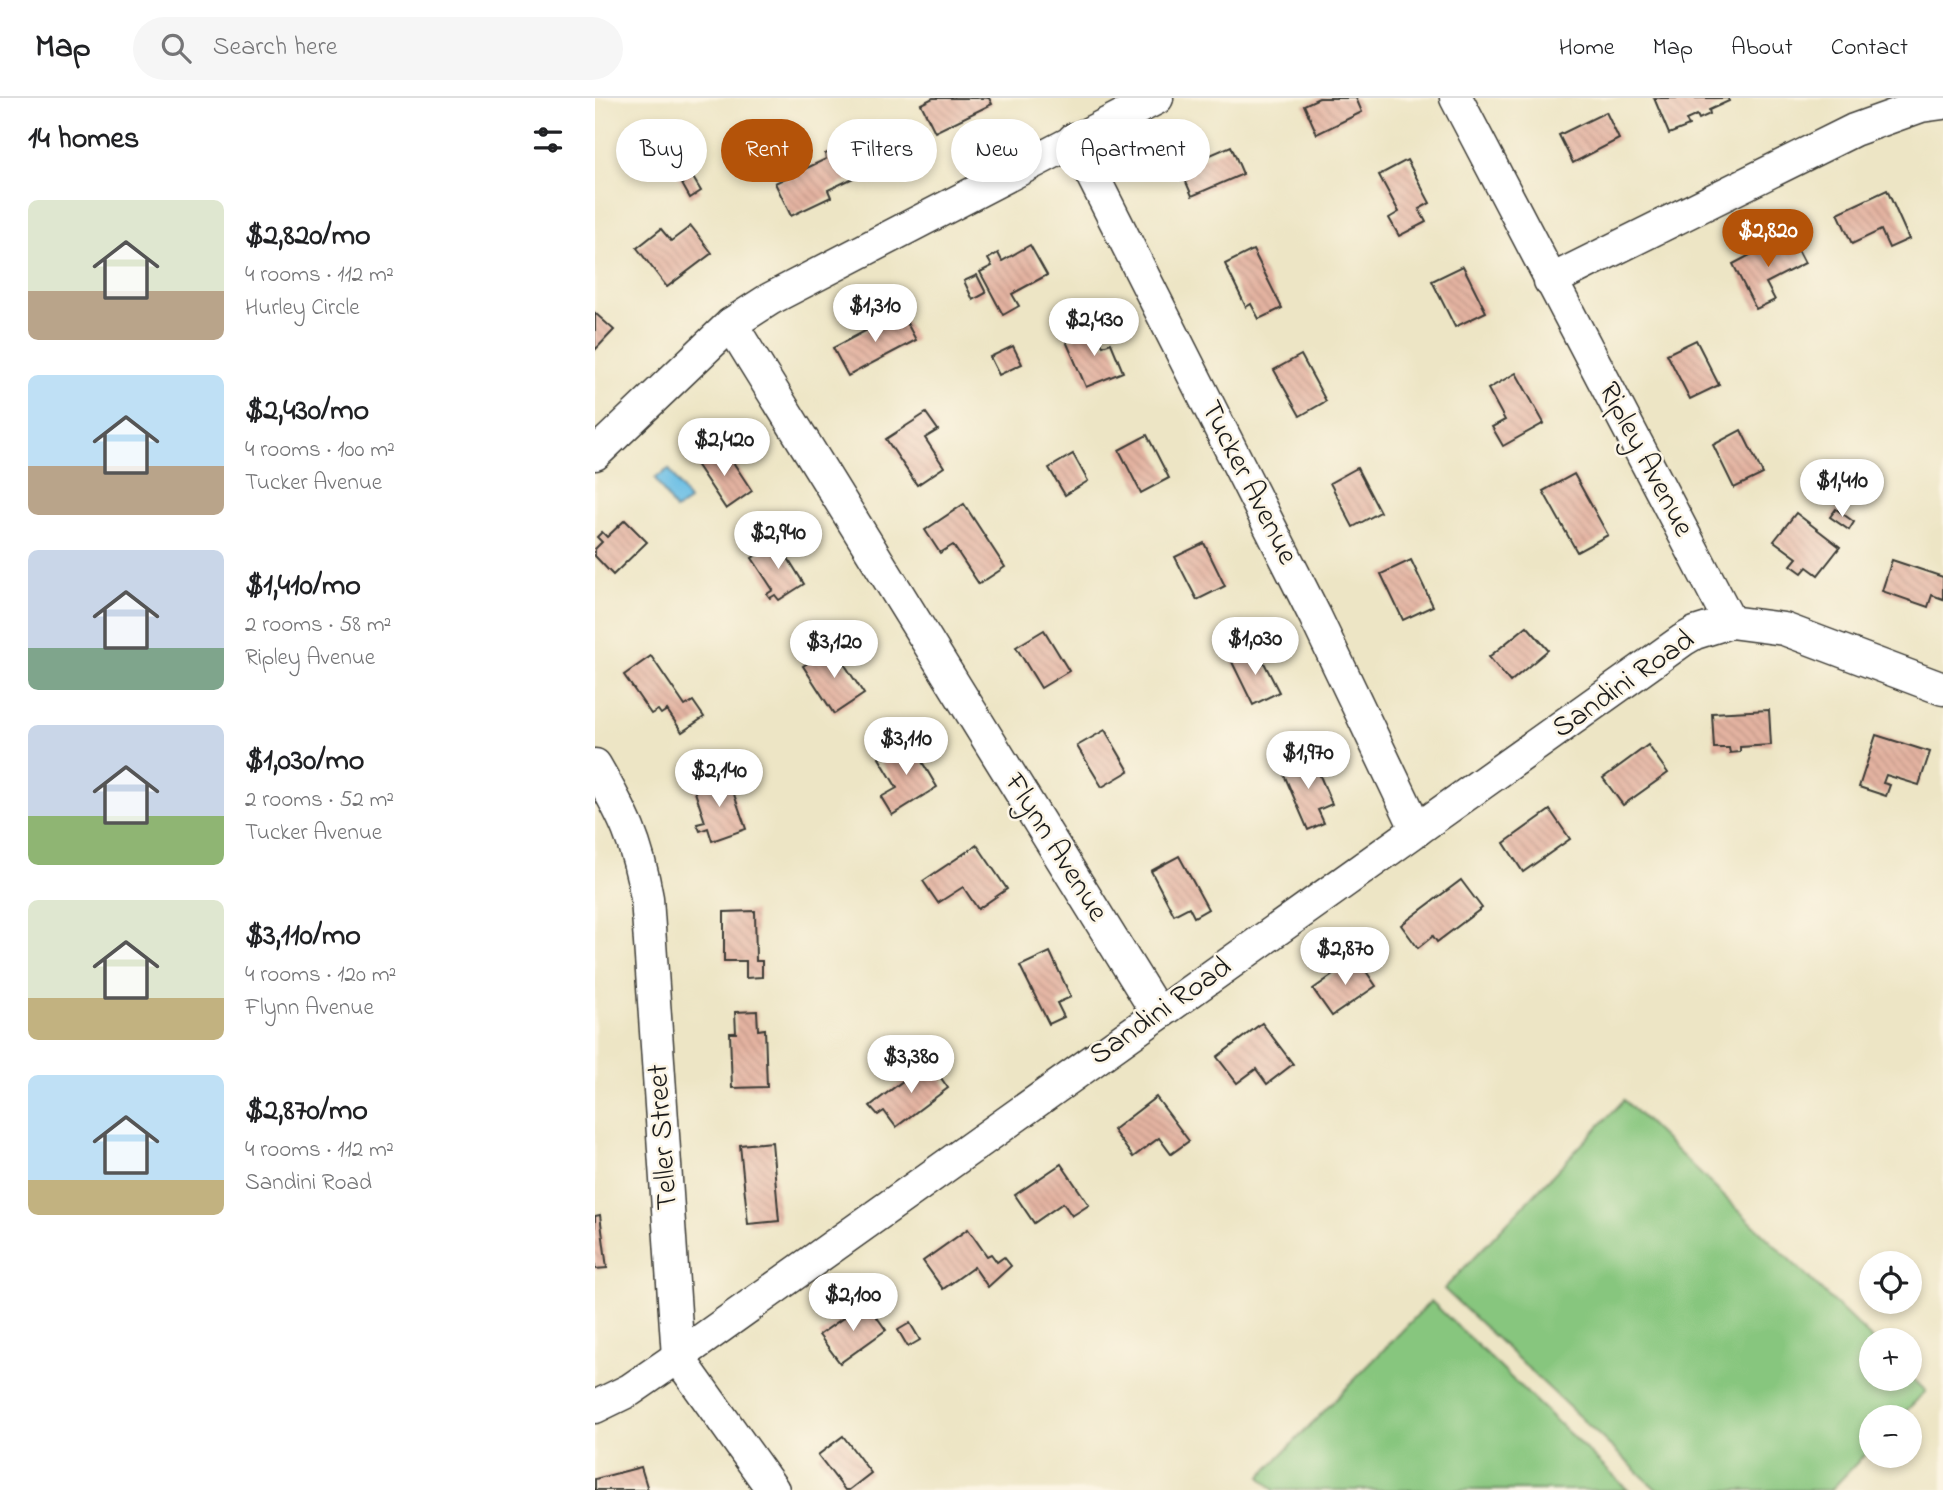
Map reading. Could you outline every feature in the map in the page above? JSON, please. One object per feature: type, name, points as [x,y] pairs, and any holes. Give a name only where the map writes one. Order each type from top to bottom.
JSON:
[{"type":"street","points":[[1114,119],[1157,98]]},
{"type":"street","name":"Ripley Avenue","points":[[1456,98],[1730,622]]},
{"type":"street","points":[[1550,281],[1854,130],[1921,106],[1943,103]]},
{"type":"street","points":[[595,454],[731,324],[770,299],[1056,148]]},
{"type":"street","name":"Tucker Avenue","points":[[1096,182],[1315,616],[1417,830]]},
{"type":"street","name":"Flynn Avenue","points":[[731,324],[1158,1014]]},
{"type":"street","points":[[1730,622],[1784,629],[1943,689]]},
{"type":"street","name":"Sandini Road","points":[[595,1407],[630,1390],[678,1357],[1683,640],[1695,633],[1730,622]]},
{"type":"street","name":"Teller Street","points":[[595,765],[634,838],[647,898],[678,1357]]},
{"type":"street","points":[[678,1357],[773,1490]]},
{"type":"green space","points":[[1624,1100],[1861,1328],[1859,1391],[1922,1391],[1922,1387],[1926,1391],[1912,1405],[1859,1405],[1859,1461],[1831,1490],[1657,1490],[1444,1289]]},
{"type":"green space","points":[[1431,1301],[1628,1490],[1274,1490],[1260,1477]]},
{"type":"water","points":[[669,469],[689,501],[675,510],[655,478]]},
{"type":"building","points":[[933,98],[989,98],[992,104],[961,119],[951,119],[951,124],[937,131],[937,119],[928,119],[921,104]]},
{"type":"building","points":[[1319,98],[1356,98],[1362,112],[1317,134],[1304,105]]},
{"type":"building","points":[[1654,98],[1728,98],[1729,101],[1709,110],[1710,114],[1699,119],[1697,115],[1686,120],[1689,126],[1669,134]]},
{"type":"building","points":[[1606,112],[1619,139],[1573,163],[1559,135]]},
{"type":"building","points":[[1231,146],[1243,174],[1192,196],[1186,182],[1210,182],[1210,155]]},
{"type":"building","points":[[827,153],[827,182],[845,182],[828,190],[831,197],[791,216],[775,183],[813,182],[813,165],[826,159]]},
{"type":"building","points":[[1407,160],[1430,203],[1419,209],[1426,222],[1399,236],[1389,218],[1399,212],[1379,175]]},
{"type":"building","points":[[681,182],[696,182],[701,191],[690,198]]},
{"type":"building","points":[[1887,190],[1909,239],[1889,248],[1881,230],[1852,244],[1838,213]]},
{"type":"building","points":[[691,226],[712,253],[667,287],[637,248],[661,229],[671,241]]},
{"type":"building","points":[[1790,234],[1805,263],[1766,283],[1775,300],[1756,309],[1733,264]]},
{"type":"building","points":[[1030,245],[1047,275],[1012,294],[1019,306],[1003,315],[980,272],[992,266],[988,259],[998,253],[1002,261]]},
{"type":"building","points":[[1253,250],[1282,308],[1259,319],[1251,304],[1246,307],[1225,264]]},
{"type":"building","points":[[1463,266],[1486,312],[1455,327],[1432,281]]},
{"type":"building","points":[[977,275],[986,293],[973,300],[964,281]]},
{"type":"building","points":[[901,312],[916,340],[848,376],[833,348]]},
{"type":"building","points":[[595,313],[614,330],[595,350]]},
{"type":"building","points":[[1095,329],[1103,346],[1111,343],[1123,372],[1086,387],[1066,341]]},
{"type":"building","points":[[1696,340],[1719,385],[1690,399],[1667,354]]},
{"type":"building","points":[[1013,346],[1022,364],[999,375],[990,357]]},
{"type":"building","points":[[1301,355],[1326,401],[1300,416],[1274,370]]},
{"type":"building","points":[[1516,373],[1544,423],[1503,446],[1492,427],[1505,420],[1488,389]]},
{"type":"building","points":[[926,413],[938,430],[925,438],[944,467],[917,485],[886,439]]},
{"type":"building","points":[[1741,430],[1763,474],[1734,488],[1713,445]]},
{"type":"building","points":[[1147,435],[1169,478],[1141,493],[1119,450]]},
{"type":"building","points":[[723,447],[752,491],[726,509],[696,464]]},
{"type":"building","points":[[1073,454],[1088,481],[1065,495],[1049,468]]},
{"type":"building","points":[[1357,468],[1380,512],[1353,527],[1330,483]]},
{"type":"building","points":[[1574,474],[1608,535],[1577,552],[1543,491]]},
{"type":"building","points":[[964,504],[1005,567],[979,584],[953,545],[940,553],[925,530]]},
{"type":"building","points":[[1836,509],[1854,522],[1849,530],[1830,517]]},
{"type":"building","points":[[1796,513],[1840,547],[1818,575],[1807,567],[1802,573],[1791,565],[1797,558],[1774,541]]},
{"type":"building","points":[[625,520],[647,542],[613,575],[595,556],[595,549],[602,542],[597,537],[602,532],[607,537]]},
{"type":"building","points":[[778,542],[804,584],[779,600],[775,595],[770,598],[767,594],[773,590],[752,558]]},
{"type":"building","points":[[1204,543],[1225,586],[1197,600],[1175,557]]},
{"type":"building","points":[[1411,560],[1433,606],[1403,620],[1381,574]]},
{"type":"building","points":[[1892,560],[1943,577],[1943,599],[1932,595],[1928,607],[1882,591]]},
{"type":"building","points":[[1527,626],[1548,650],[1510,682],[1489,657]]},
{"type":"building","points":[[1044,630],[1069,671],[1041,688],[1016,647]]},
{"type":"building","points":[[833,647],[864,694],[834,714],[803,666]]},
{"type":"building","points":[[1257,649],[1279,692],[1253,705],[1232,662]]},
{"type":"building","points":[[651,656],[685,706],[693,701],[704,717],[682,732],[667,710],[661,714],[658,710],[651,714],[624,675]]},
{"type":"building","points":[[1769,710],[1771,745],[1740,747],[1740,752],[1730,753],[1729,748],[1714,748],[1712,713]]},
{"type":"building","points":[[1105,730],[1129,771],[1102,787],[1077,746]]},
{"type":"building","points":[[1876,735],[1930,752],[1919,785],[1886,775],[1883,783],[1890,785],[1886,796],[1859,787]]},
{"type":"building","points":[[909,740],[937,787],[892,815],[881,797],[897,788],[879,758]]},
{"type":"building","points":[[1648,745],[1668,773],[1623,805],[1603,778]]},
{"type":"building","points":[[1312,757],[1332,804],[1318,810],[1324,823],[1308,830],[1282,770]]},
{"type":"building","points":[[728,777],[746,829],[712,841],[708,828],[700,831],[697,824],[705,822],[694,789]]},
{"type":"building","points":[[1550,810],[1570,839],[1523,872],[1504,843]]},
{"type":"building","points":[[977,845],[1007,889],[978,909],[963,887],[938,903],[923,881]]},
{"type":"building","points":[[1179,856],[1208,909],[1194,917],[1189,907],[1174,915],[1151,871]]},
{"type":"building","points":[[1461,880],[1482,908],[1437,942],[1433,936],[1418,948],[1401,925]]},
{"type":"building","points":[[755,911],[756,961],[762,961],[762,977],[746,978],[746,961],[724,961],[724,912]]},
{"type":"building","points":[[1050,952],[1071,997],[1057,1003],[1064,1017],[1049,1024],[1020,966]]},
{"type":"building","points":[[1357,958],[1376,986],[1332,1016],[1313,989]]},
{"type":"building","points":[[757,1011],[758,1030],[765,1029],[767,1087],[732,1088],[730,1033],[736,1033],[735,1012]]},
{"type":"building","points":[[1262,1023],[1293,1064],[1267,1084],[1256,1069],[1237,1083],[1217,1057]]},
{"type":"building","points":[[929,1061],[948,1088],[896,1127],[884,1111],[878,1115],[870,1106]]},
{"type":"building","points":[[1156,1097],[1189,1141],[1171,1154],[1159,1138],[1133,1157],[1113,1130]]},
{"type":"building","points":[[772,1142],[779,1221],[748,1224],[740,1145]]},
{"type":"building","points":[[1061,1164],[1089,1205],[1072,1216],[1063,1203],[1034,1223],[1015,1195]]},
{"type":"building","points":[[600,1215],[607,1268],[595,1269],[595,1216]]},
{"type":"building","points":[[968,1229],[987,1256],[991,1254],[997,1262],[1004,1257],[1011,1266],[988,1287],[974,1267],[943,1289],[923,1261]]},
{"type":"building","points":[[866,1302],[886,1330],[840,1363],[819,1335]]},
{"type":"building","points":[[910,1323],[920,1340],[908,1347],[898,1330]]},
{"type":"building","points":[[843,1436],[871,1473],[849,1490],[845,1490],[818,1455]]},
{"type":"building","points":[[641,1467],[648,1490],[595,1490],[595,1479]]}]
